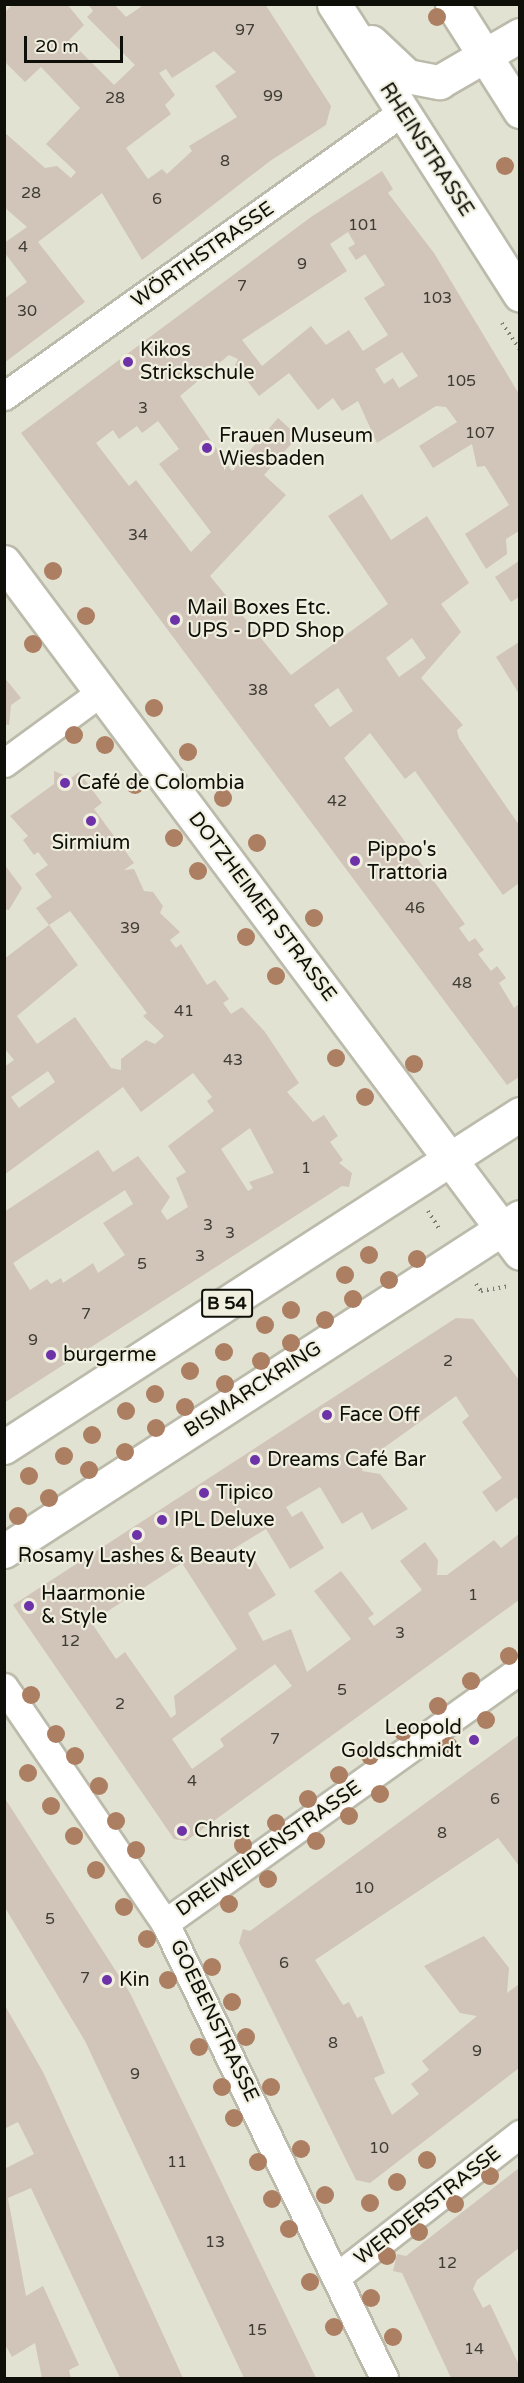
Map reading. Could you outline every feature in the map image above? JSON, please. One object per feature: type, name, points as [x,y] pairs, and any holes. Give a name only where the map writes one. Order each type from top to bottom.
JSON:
[{"type":"main road","points":[[452,4],[519,111]]},
{"type":"main road","points":[[335,6],[398,69],[417,80],[450,78],[519,35]]},
{"type":"main road","name":"RHEINSTRASSE","points":[[335,6],[519,295]]},
{"type":"main road","name":"DOTZHEIMER STRASSE","points":[[4,562],[450,1160],[513,1233]]},
{"type":"main road","name":"B 54","points":[[4,1447],[519,1114]]},
{"type":"main road","name":"BISMARCKRING","points":[[4,1551],[513,1233]]},
{"type":"street","name":"WÖRTHSTRASSE","points":[[4,396],[402,113]]},
{"type":"street","points":[[4,763],[101,692]]},
{"type":"street","name":"DREIWEIDENSTRASSE","points":[[165,1923],[519,1670]]},
{"type":"street","name":"GOEBENSTRASSE","points":[[4,1687],[165,1923],[384,2379]]},
{"type":"street","name":"WERDERSTRASSE","points":[[336,2277],[519,2134]]},
{"type":"building","points":[[13,4],[67,4],[84,25],[69,40],[114,85],[135,65],[87,17],[93,11],[88,4],[114,4],[126,17],[145,4],[265,4],[331,106],[326,125],[270,161],[142,260],[102,193],[38,242],[85,302],[4,363],[4,299],[27,282],[4,252],[4,243],[27,227],[4,207],[4,132],[45,168],[57,166],[71,178],[76,172],[46,144],[80,108],[41,67],[25,82],[4,61],[4,13]],"holes":[[[214,51],[236,72],[215,86],[237,117],[189,146],[192,151],[167,174],[162,169],[148,179],[126,148],[171,114],[165,105],[175,95],[159,73],[166,69],[172,78]]]},
{"type":"building","points":[[382,171],[393,189],[388,193],[434,253],[519,394],[519,531],[506,539],[507,554],[486,569],[465,534],[509,505],[485,466],[477,467],[472,444],[433,468],[419,446],[457,422],[446,407],[436,406],[377,443],[358,401],[342,411],[333,398],[318,410],[289,373],[259,396],[235,365],[238,359],[229,355],[180,396],[232,471],[278,418],[298,436],[264,475],[286,495],[210,576],[291,675],[388,604],[328,516],[362,494],[391,540],[427,516],[469,583],[441,604],[461,632],[421,678],[463,725],[457,730],[459,738],[519,825],[519,883],[503,895],[415,771],[405,779],[370,733],[344,758],[465,924],[459,928],[469,942],[475,938],[484,950],[478,954],[491,971],[497,966],[506,978],[499,983],[514,1008],[519,1004],[519,1077],[507,1085],[21,433],[311,217]],"holes":[[[348,232],[355,244],[348,248],[356,260],[365,254],[385,285],[364,298],[388,335],[363,351],[349,330],[326,345],[311,326],[262,366],[242,340],[347,271],[330,244]],[[402,352],[418,376],[399,388],[393,378],[384,384],[375,369]],[[158,421],[179,449],[159,464],[211,532],[191,552],[136,480],[129,486],[96,443],[113,430],[119,439],[137,426],[142,433]],[[412,638],[426,658],[399,677],[386,658]],[[338,688],[353,711],[330,727],[314,705]]]},
{"type":"building","points":[[519,561],[519,597],[511,602],[495,577]]},
{"type":"building","points":[[519,642],[519,694],[496,657]]},
{"type":"building","points":[[4,677],[21,698],[11,705],[9,725],[4,724]]},
{"type":"building","points":[[54,771],[71,778],[79,772],[102,803],[94,809],[134,863],[124,870],[134,869],[144,891],[153,892],[163,906],[160,913],[180,932],[170,940],[176,948],[181,944],[207,985],[215,980],[229,999],[223,1003],[231,1014],[242,1007],[265,1032],[299,1083],[287,1092],[313,1122],[324,1115],[338,1136],[330,1142],[343,1160],[339,1163],[352,1173],[349,1187],[342,1186],[4,1403],[4,1212],[98,1150],[113,1172],[138,1156],[170,1197],[161,1211],[167,1220],[188,1207],[176,1178],[186,1172],[168,1146],[214,1111],[207,1101],[212,1097],[193,1073],[141,1112],[123,1087],[4,1175],[4,1067],[14,1060],[4,1048],[4,959],[49,925],[36,908],[52,897],[35,874],[48,865],[38,852],[34,855],[23,840],[28,836],[10,816],[54,784]],"holes":[[[70,911],[147,1013],[143,1016],[164,1036],[155,1044],[146,1040],[121,1059],[121,1070],[111,1068],[75,1017],[37,1044],[17,1016],[78,965],[49,925]],[[48,1071],[55,1082],[19,1108],[11,1097]],[[250,1128],[274,1173],[249,1182],[253,1188],[248,1191],[221,1149]],[[125,1190],[133,1204],[103,1223],[125,1255],[98,1273],[93,1263],[63,1283],[61,1278],[51,1284],[47,1279],[30,1290],[13,1263]]]},
{"type":"building","points":[[4,864],[22,888],[9,910],[4,909]]},
{"type":"building","points":[[456,1318],[473,1319],[519,1380],[519,1502],[516,1497],[496,1512],[482,1492],[502,1478],[462,1422],[469,1416],[456,1396],[364,1462],[362,1471],[380,1474],[408,1509],[372,1530],[362,1512],[342,1524],[320,1487],[286,1507],[292,1517],[302,1511],[324,1548],[290,1569],[266,1529],[230,1551],[236,1559],[249,1551],[276,1595],[248,1613],[263,1641],[291,1629],[307,1672],[351,1639],[314,1591],[341,1571],[374,1614],[368,1618],[374,1626],[422,1590],[400,1561],[425,1542],[438,1560],[437,1575],[447,1575],[494,1540],[501,1548],[519,1534],[519,1600],[186,1841],[174,1839],[13,1605]],"holes":[[[182,1563],[237,1649],[174,1696],[176,1714],[171,1718],[125,1652],[116,1659],[91,1622]],[[275,1664],[292,1686],[220,1739],[224,1746],[192,1769],[172,1739]]]},
{"type":"building","points":[[519,1735],[519,1866],[498,1838],[315,1960],[343,2005],[349,2002],[357,2018],[362,2016],[385,2073],[374,2078],[392,2115],[419,2094],[411,2084],[429,2070],[422,2061],[477,2016],[460,2013],[424,1966],[484,1936],[509,1968],[507,1993],[519,1984],[519,2068],[370,2183],[356,2180],[239,1943],[243,1929],[250,1931]]},
{"type":"building","points":[[4,1797],[130,1993],[316,2378],[244,2378],[85,2041],[4,1906]]},
{"type":"building","points":[[4,2004],[43,2072],[183,2378],[120,2378],[31,2188],[8,2198],[26,2296],[43,2286],[79,2365],[69,2370],[71,2378],[42,2378],[35,2343],[12,2357],[4,2343],[4,2169],[34,2154],[18,2122],[4,2129]]},
{"type":"building","points":[[519,2168],[519,2248],[477,2280],[473,2289],[483,2308],[490,2304],[519,2365],[519,2378],[451,2378],[402,2273],[393,2271],[397,2254],[406,2256]]},
{"type":"place","name":"Kikos Strickschule","points":[[128,362]]},
{"type":"place","name":"Frauen Museum Wiesbaden","points":[[207,448]]},
{"type":"place","name":"Mail Boxes Etc. UPS - DPD Shop","points":[[175,620]]},
{"type":"place","name":"Café de Colombia","points":[[65,783]]},
{"type":"place","name":"Sirmium","points":[[91,821]]},
{"type":"place","name":"Pippo's Trattoria","points":[[355,861]]},
{"type":"place","name":"burgerme","points":[[51,1355]]},
{"type":"place","name":"Face Off","points":[[327,1415]]},
{"type":"place","name":"Dreams Café Bar","points":[[255,1460]]},
{"type":"place","name":"Tipico","points":[[204,1493]]},
{"type":"place","name":"IPL Deluxe","points":[[162,1520]]},
{"type":"place","name":"Rosamy Lashes & Beauty","points":[[137,1535]]},
{"type":"place","name":"Haarmonie & Style","points":[[29,1606]]},
{"type":"place","name":"Leopold Goldschmidt","points":[[474,1740]]},
{"type":"place","name":"Christ","points":[[182,1831]]},
{"type":"place","name":"Kin","points":[[107,1980]]}]
